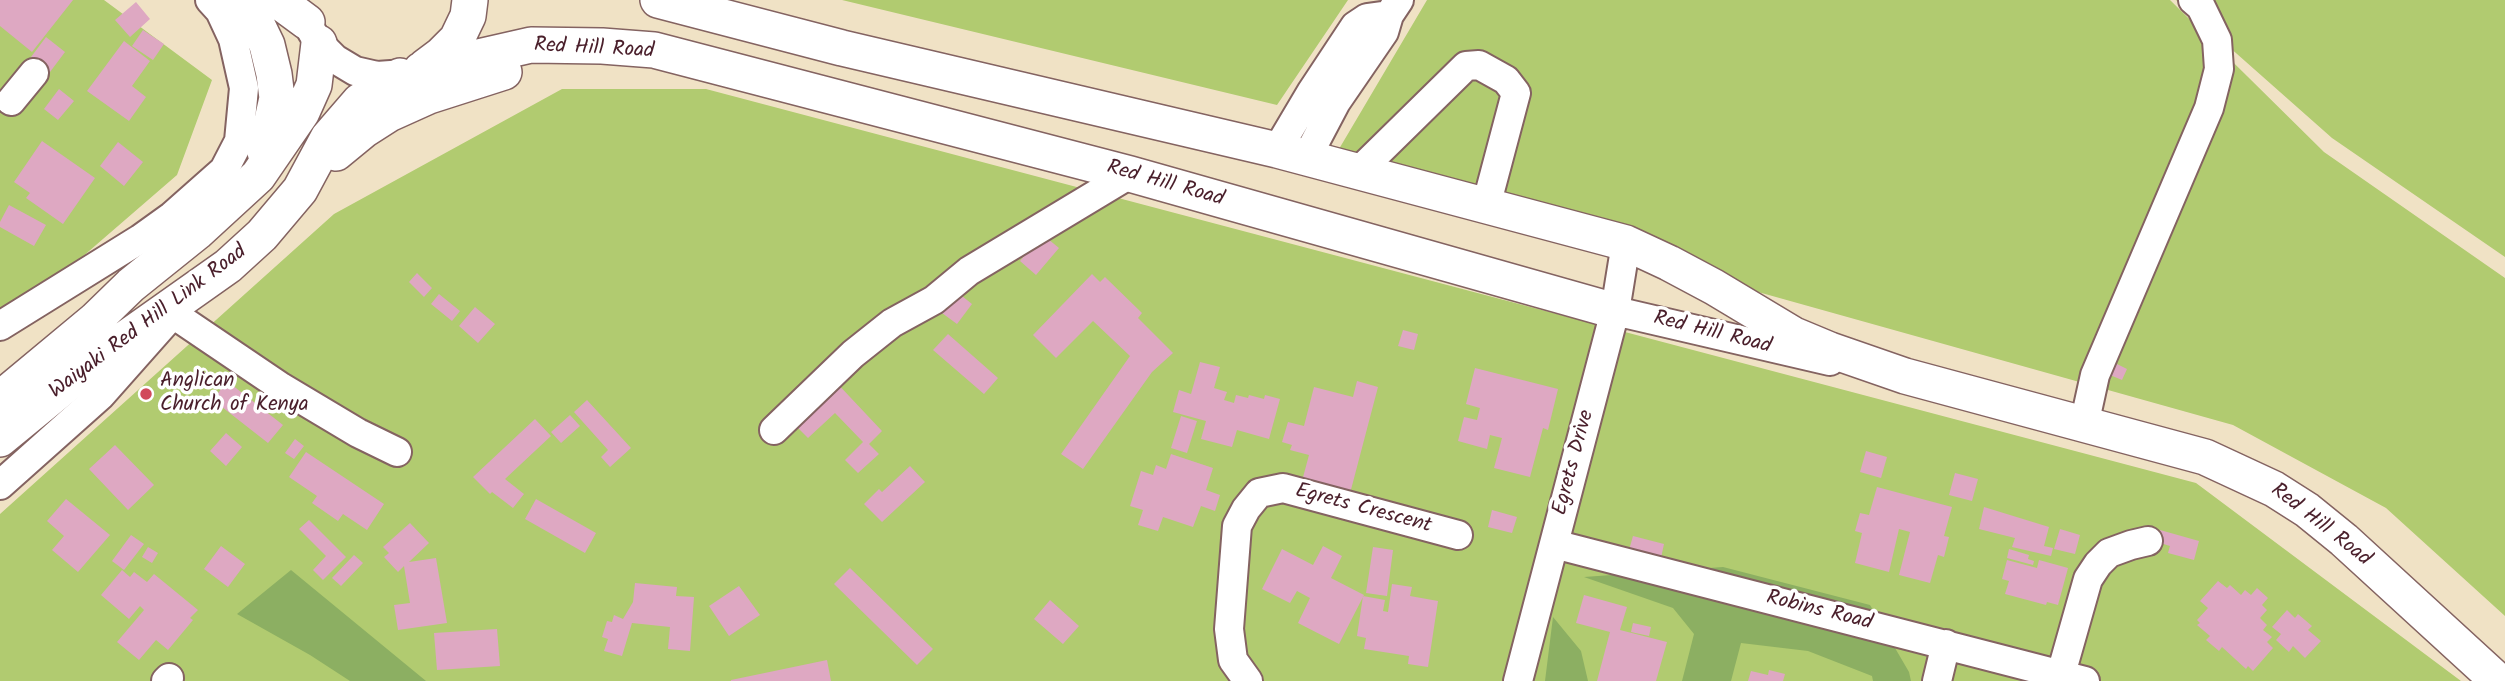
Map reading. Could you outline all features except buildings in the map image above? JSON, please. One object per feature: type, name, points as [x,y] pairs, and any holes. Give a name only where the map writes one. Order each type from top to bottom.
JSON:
[{"type":"main road","points":[[240,0],[267,45],[277,98],[258,176]]},
{"type":"main road","points":[[277,0],[309,22]]},
{"type":"main road","points":[[410,73],[441,55],[457,39],[468,16],[470,0]]},
{"type":"main road","name":"Red Hill Road","points":[[658,0],[842,48],[1291,154],[1626,243],[1692,275],[1794,335],[1905,376],[2206,457],[2274,489],[2344,540],[2498,681]]},
{"type":"main road","name":"Waiyaki Red Hill Link Road","points":[[0,399],[94,320],[131,285],[197,232],[258,176],[302,112],[314,85],[309,22]]},
{"type":"main road","name":"Red Hill Road","points":[[410,73],[531,45],[654,50],[1130,174],[1615,311]]},
{"type":"main road","points":[[300,191],[346,144],[389,114],[468,83],[603,46]]},
{"type":"main road","name":"Waiyaki Red Hill Link Road","points":[[0,439],[105,353],[228,266],[262,235],[300,191],[328,138],[360,101],[410,73]]},
{"type":"street","points":[[0,327],[140,239],[172,216],[224,170],[239,141],[244,88],[233,39],[220,11],[210,0]]},
{"type":"street","points":[[2084,425],[2095,375],[2209,108],[2219,69],[2217,40],[2201,7],[2193,0]]},
{"type":"street","points":[[1291,154],[1312,91],[1355,26],[1394,7]]},
{"type":"street","points":[[309,22],[335,59],[355,71],[377,76],[410,73]]},
{"type":"street","points":[[1358,172],[1466,66],[1479,65],[1506,80],[1516,93],[1486,206]]},
{"type":"street","points":[[11,101],[34,73]]},
{"type":"street","points":[[774,430],[853,354],[892,323],[934,300],[969,271],[1130,174]]},
{"type":"street","name":"Egrets Drive","points":[[1518,681],[1615,311],[1626,243]]},
{"type":"street","points":[[0,485],[101,395],[173,314],[206,282]]},
{"type":"street","name":"Red Hill Road","points":[[1615,311],[1783,352],[1905,376]]},
{"type":"street","points":[[173,314],[281,387],[358,433],[397,452]]},
{"type":"street","name":"Egrets Crescent","points":[[1248,681],[1233,660],[1229,629],[1237,526],[1259,493],[1283,488],[1458,536]]},
{"type":"street","points":[[2073,678],[2088,579],[2109,554],[2148,541]]},
{"type":"street","name":"Robins Road","points":[[1553,544],[2073,678]]},
{"type":"street","points":[[1937,681],[1946,644]]},
{"type":"green space","points":[[0,0],[104,0],[212,80],[177,175],[0,328]]},
{"type":"green space","points":[[842,0],[1348,0],[1277,105]]},
{"type":"green space","points":[[1427,0],[2170,0],[2324,152],[2505,278],[2505,616],[2386,508],[2233,425],[1326,171]]},
{"type":"green space","points":[[2176,0],[2505,0],[2505,257],[2332,138]]},
{"type":"green space","points":[[562,89],[706,89],[2196,483],[2461,681],[0,681],[0,514],[334,214]]},
{"type":"green space","points":[[1723,567],[1870,605],[1909,672],[1911,681],[1873,681],[1872,676],[1808,651],[1741,643],[1731,681],[1682,681],[1694,634],[1673,608],[1584,577]]},
{"type":"green space","points":[[291,570],[426,681],[350,681],[237,614]]},
{"type":"green space","points":[[1553,617],[1581,651],[1588,681],[1545,681]]},
{"type":"place","name":"Anglican Church of Kenya","points":[[146,394]]}]
